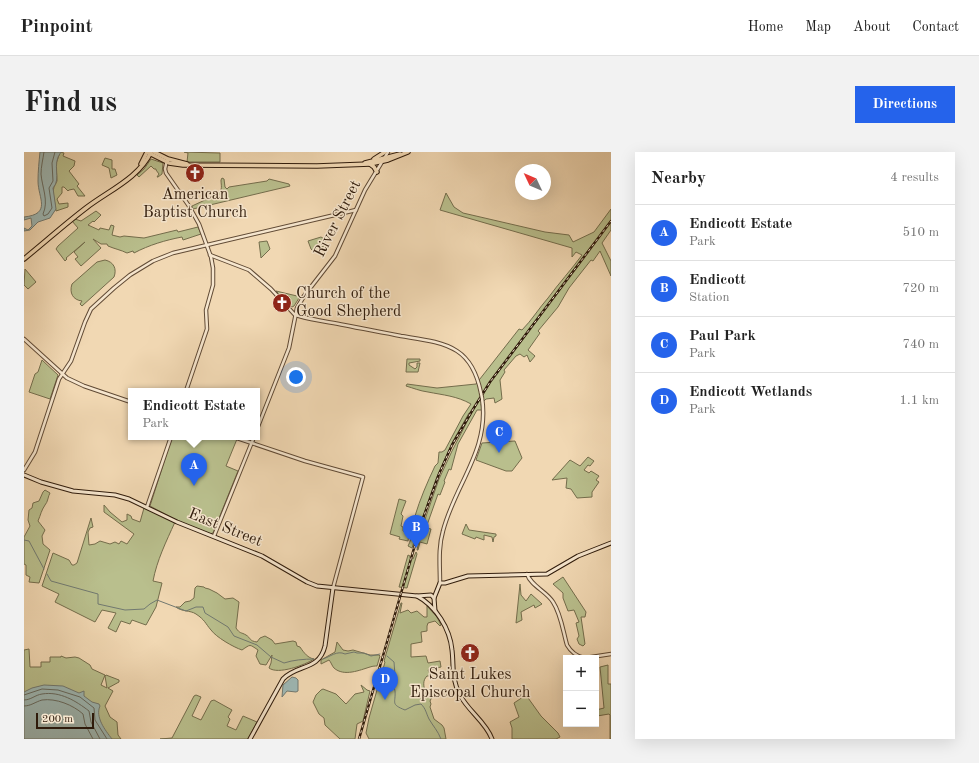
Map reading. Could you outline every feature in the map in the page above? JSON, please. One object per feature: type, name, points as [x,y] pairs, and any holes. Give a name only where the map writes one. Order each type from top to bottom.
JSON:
[{"type":"main road","points":[[24,258],[86,207],[132,175],[141,166],[149,152],[179,165],[317,166],[382,162],[407,152]]},
{"type":"main road","points":[[370,163],[384,152]]},
{"type":"main road","points":[[391,152],[395,155]]},
{"type":"main road","points":[[370,163],[407,152]]},
{"type":"main road","points":[[370,163],[377,172]]},
{"type":"main road","name":"East Street","points":[[24,475],[41,482],[73,491],[115,495],[129,499],[147,506],[177,522],[262,556],[310,583],[321,587],[417,596],[429,595]]},
{"type":"main road","points":[[437,591],[425,599],[427,603],[432,604],[434,600],[440,583],[445,583],[468,576],[547,574],[578,556],[611,543]]},
{"type":"main road","points":[[250,739],[282,679],[291,672],[314,663],[322,655],[333,588]]},
{"type":"main road","points":[[429,595],[434,600]]},
{"type":"main road","name":"East Street","points":[[417,596],[427,603],[442,620],[448,634],[452,651],[453,674],[459,692],[465,704],[485,726],[492,739]]},
{"type":"main road","name":"East Street","points":[[434,600],[435,611]]},
{"type":"street","name":"River Street","points":[[260,421],[289,348],[297,308],[304,296],[335,256],[366,187],[377,172],[388,152]]},
{"type":"street","points":[[167,160],[166,174],[189,206],[200,227],[210,255],[213,276],[213,285],[206,310],[207,329],[187,388]]},
{"type":"street","points":[[24,470],[36,452],[59,379],[71,361],[90,312],[108,293],[130,275],[173,253],[206,244],[356,210]]},
{"type":"street","points":[[210,255],[249,270],[271,289],[295,315],[448,346],[458,352],[467,361],[476,376],[481,393],[484,413],[483,428],[477,452],[453,501],[443,530],[440,543],[440,583]]},
{"type":"street","points":[[24,339],[62,374],[74,382],[128,401]]},
{"type":"street","points":[[147,506],[170,440]]},
{"type":"street","points":[[243,440],[301,460],[363,477],[333,588]]},
{"type":"street","points":[[214,536],[253,440]]},
{"type":"street","points":[[527,574],[531,582],[545,593],[553,602],[558,612],[570,650],[577,655]]},
{"type":"street","points":[[599,656],[611,654]]},
{"type":"green space","points":[[60,152],[64,153],[63,156],[75,161],[74,166],[69,171],[79,184],[77,186],[85,196],[78,196],[74,189],[68,191],[62,187],[62,193],[57,199],[59,204],[68,203],[68,207],[56,211],[53,192],[57,181],[56,164]]},
{"type":"green space","points":[[184,152],[220,153],[220,162],[187,162],[188,153]]},
{"type":"green space","points":[[105,158],[112,160],[112,169],[115,169],[117,175],[111,178],[109,168],[102,165]]},
{"type":"green space","points":[[151,159],[163,163],[162,174],[157,177],[159,174],[156,169],[151,166],[139,177],[137,175],[144,169]]},
{"type":"green space","points":[[222,178],[224,179],[225,187],[227,189],[229,187],[267,181],[269,179],[289,184],[290,186],[193,209],[192,206],[220,192]]},
{"type":"green space","points":[[446,193],[454,207],[463,213],[545,232],[569,235],[573,242],[594,232],[611,209],[611,230],[602,243],[611,261],[611,276],[600,251],[569,288],[558,307],[538,331],[540,333],[528,350],[535,356],[530,362],[527,355],[524,357],[520,354],[516,356],[504,370],[505,372],[500,380],[502,399],[495,403],[494,398],[486,399],[481,404],[482,410],[477,410],[458,444],[451,470],[449,469],[440,495],[438,494],[426,528],[431,529],[427,544],[420,542],[417,550],[422,528],[439,479],[471,414],[469,413],[453,441],[436,479],[412,548],[408,546],[419,503],[435,466],[438,463],[439,452],[445,450],[471,404],[455,397],[425,392],[406,386],[407,384],[437,388],[476,384],[519,329],[522,330],[529,322],[582,255],[576,252],[572,257],[572,248],[440,210]]},
{"type":"green space","points":[[96,211],[101,215],[94,222],[93,221],[88,225],[99,230],[100,228],[109,230],[111,225],[114,226],[112,235],[120,237],[144,238],[177,230],[178,232],[198,227],[201,234],[183,240],[182,237],[164,241],[134,253],[133,251],[127,253],[108,246],[107,244],[101,244],[93,239],[101,248],[81,266],[75,259],[78,257],[74,252],[85,242],[66,258],[67,259],[65,261],[56,249],[78,228],[72,221],[75,219],[81,221]]},
{"type":"green space","points":[[321,237],[326,240],[323,247],[320,245],[313,251],[308,241]]},
{"type":"green space","points":[[267,241],[270,249],[261,258],[259,242]]},
{"type":"green space","points":[[105,260],[113,264],[115,269],[114,277],[82,306],[80,304],[82,301],[72,296],[72,284],[97,262]]},
{"type":"green space","points":[[25,269],[36,282],[28,289],[24,285]]},
{"type":"green space","points":[[276,291],[297,296],[299,298],[292,307]]},
{"type":"green space","points":[[407,359],[420,359],[420,361],[409,363],[409,365],[415,369],[417,367],[417,363],[420,363],[418,372],[406,372]]},
{"type":"green space","points":[[42,360],[58,375],[50,399],[29,392],[35,374],[38,372]]},
{"type":"green space","points":[[171,440],[237,440],[226,466],[238,471],[213,533],[210,534],[180,522],[150,506]]},
{"type":"green space","points":[[515,441],[522,458],[512,471],[506,471],[476,460],[482,443]]},
{"type":"green space","points":[[588,457],[594,461],[584,470],[589,473],[591,471],[599,476],[596,480],[599,482],[592,492],[592,497],[577,498],[571,489],[566,488],[567,478],[552,480],[570,460],[580,466]]},
{"type":"green space","points":[[45,490],[50,493],[38,521],[45,530],[42,536],[43,544],[50,550],[39,583],[29,582],[30,577],[26,575],[26,565],[24,564],[24,537],[30,526],[28,520],[29,510],[32,508],[33,503],[39,501]]},
{"type":"green space","points":[[399,499],[406,501],[401,514],[403,516],[401,526],[403,527],[403,531],[409,533],[408,541],[399,539],[400,537],[390,534]]},
{"type":"green space","points":[[104,505],[122,522],[127,520],[127,514],[131,516],[132,519],[140,522],[144,508],[175,522],[162,551],[153,581],[162,583],[156,607],[146,625],[132,620],[130,624],[121,621],[116,632],[108,628],[116,613],[102,610],[95,622],[55,602],[59,594],[42,586],[53,553],[69,560],[72,565],[77,563],[91,518],[93,527],[90,528],[88,532],[89,545],[100,541],[110,544],[115,542],[119,544],[121,541],[127,544],[134,534],[104,512]]},
{"type":"green space","points":[[466,524],[469,530],[496,534],[493,542],[492,537],[484,535],[484,540],[476,537],[475,539],[462,534]]},
{"type":"green space","points":[[416,552],[417,554],[407,588],[399,587],[408,555],[413,559]]},
{"type":"green space","points":[[563,577],[586,612],[585,617],[581,617],[585,644],[583,646],[579,644],[577,639],[579,636],[576,623],[579,622],[574,610],[568,611],[563,598],[563,593],[553,584]]},
{"type":"green space","points":[[520,584],[521,595],[526,601],[531,594],[542,604],[535,608],[534,605],[521,612],[522,620],[516,623]]},
{"type":"green space","points":[[197,586],[209,589],[225,599],[233,598],[239,602],[236,628],[254,642],[257,642],[260,638],[265,636],[272,640],[275,644],[293,641],[296,642],[297,646],[300,647],[306,655],[314,659],[285,670],[273,670],[269,668],[272,655],[266,665],[260,664],[256,656],[258,650],[250,646],[242,650],[234,647],[217,636],[196,614],[176,607],[180,607],[185,602],[194,598],[195,588]]},
{"type":"green space","points":[[401,603],[400,613],[408,610],[411,613],[417,611],[424,617],[427,617],[427,606],[437,617],[441,625],[440,626],[435,621],[428,623],[427,631],[421,632],[422,642],[411,644],[411,657],[426,656],[428,663],[440,661],[441,667],[428,670],[432,676],[427,676],[425,678],[424,686],[425,693],[433,695],[430,701],[430,707],[434,719],[444,728],[446,739],[369,739],[366,733],[385,662],[384,661]]},
{"type":"green space","points":[[337,642],[343,650],[353,650],[370,655],[379,655],[377,666],[357,671],[342,672],[334,668],[329,660],[321,664],[321,660],[335,652]]},
{"type":"green space","points":[[29,649],[30,667],[41,667],[41,662],[50,662],[50,657],[75,657],[90,665],[92,669],[105,675],[101,685],[107,688],[106,675],[119,680],[119,682],[108,688],[113,691],[105,706],[110,717],[117,722],[118,735],[121,739],[24,739],[24,650]]},
{"type":"green space","points":[[608,665],[608,684],[611,684],[611,739],[610,715],[599,716],[599,709],[604,708],[600,667]]},
{"type":"green space","points":[[361,685],[370,691],[363,721],[357,724],[355,739],[340,739],[325,725],[324,718],[319,714],[313,702],[316,695],[323,689],[336,694],[346,704],[355,694],[364,692]]},
{"type":"green space","points":[[196,695],[201,697],[192,716],[201,720],[211,701],[214,700],[232,710],[228,717],[230,719],[227,726],[236,730],[243,716],[257,722],[248,739],[160,739],[172,738],[194,696]]},
{"type":"green space","points":[[526,695],[541,716],[558,733],[560,737],[556,739],[512,739],[512,728],[510,722],[519,717],[514,703]]},
{"type":"water","points":[[40,152],[61,152],[56,166],[57,180],[53,188],[56,209],[50,218],[38,222],[30,230],[24,231],[24,228],[28,230],[32,226],[31,218],[24,220],[24,217],[33,215],[41,209],[42,204],[38,181]]},
{"type":"water","points":[[292,677],[298,680],[298,691],[287,691],[282,697],[283,685]]},
{"type":"water","points":[[44,685],[63,686],[79,693],[84,691],[84,696],[92,702],[99,704],[100,719],[104,728],[112,739],[24,739],[24,692]]},
{"type":"waterway","points":[[24,540],[29,541],[44,569]]},
{"type":"waterway","points":[[47,574],[51,581],[98,594],[98,604],[125,610],[144,609],[157,600],[186,611],[196,607],[203,607],[205,613],[228,627],[234,636],[257,645],[271,657],[284,663],[314,659]]},
{"type":"waterway","points":[[323,659],[339,653],[345,654],[354,652],[364,653],[371,656],[380,654]]},
{"type":"waterway","points":[[387,656],[394,662],[395,675],[391,682],[395,690],[396,705],[405,710],[421,704],[441,739]]},
{"type":"railway","points":[[359,739],[421,524],[439,474],[452,445],[490,382],[611,221]]},
{"type":"place","name":"American Baptist Church","points":[[195,173]]},
{"type":"place","name":"Church of the Good Shepherd","points":[[282,303]]},
{"type":"place","name":"Paul Park","points":[[499,453]]},
{"type":"place","name":"Endicott Estate","points":[[194,486]]},
{"type":"place","name":"Endicott","points":[[416,548]]},
{"type":"place","name":"Saint Lukes Episcopal Church","points":[[470,653]]},
{"type":"place","name":"Endicott Wetlands","points":[[385,700]]}]
